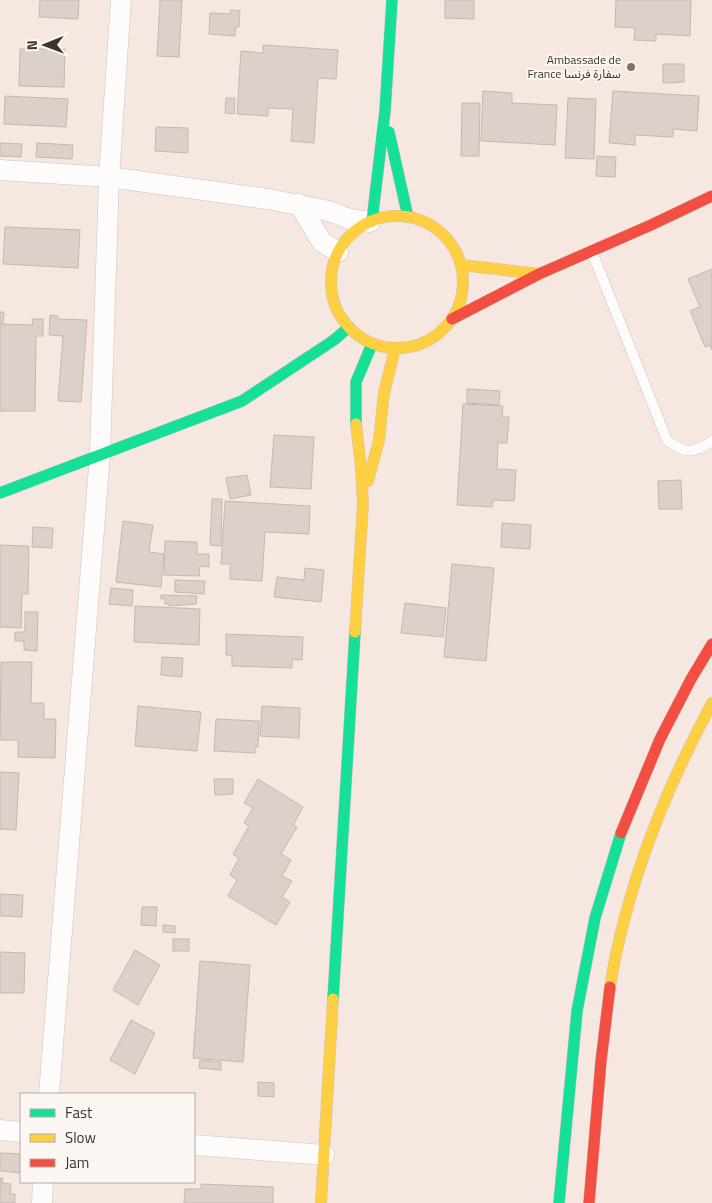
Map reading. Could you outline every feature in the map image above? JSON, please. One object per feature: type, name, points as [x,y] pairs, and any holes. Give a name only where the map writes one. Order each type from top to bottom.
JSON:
[{"type":"main road","points":[[371,221],[385,112],[392,0]]},
{"type":"main road","points":[[385,112],[408,217]]},
{"type":"main road","points":[[452,319],[539,274],[712,196]]},
{"type":"main road","points":[[390,216],[408,217],[426,222],[442,233],[454,248],[461,266],[463,284],[460,302],[452,319],[441,332],[427,341],[412,347],[395,349],[372,344],[349,328],[338,311],[332,292],[332,272],[338,252],[351,234],[371,221],[390,216]]},
{"type":"main road","points":[[461,266],[539,274]]},
{"type":"main road","points":[[0,494],[242,401],[349,328]]},
{"type":"main road","points":[[321,1203],[363,504],[361,467],[355,420],[356,382],[372,344]]},
{"type":"main road","points":[[363,504],[379,440],[384,393],[395,349]]},
{"type":"main road","points":[[559,1203],[577,1011],[595,918],[623,827],[660,739],[691,679],[712,644]]},
{"type":"main road","points":[[589,1203],[606,1014],[628,906],[644,852],[660,811],[697,729],[712,703]]},
{"type":"street","points":[[50,1093],[100,454],[109,177],[121,0]]},
{"type":"street","points":[[0,170],[109,177],[299,204],[329,210],[350,218],[371,221]]},
{"type":"street","points":[[299,204],[322,242],[338,252]]},
{"type":"street","points":[[0,1130],[20,1132]]},
{"type":"street","points":[[195,1145],[324,1155]]},
{"type":"street","points":[[42,1203],[43,1183]]},
{"type":"lane","points":[[592,251],[667,440],[678,448],[690,452],[702,448],[712,441]]},
{"type":"building","points":[[40,0],[79,0],[78,19],[39,17]]},
{"type":"building","points":[[160,0],[182,0],[179,57],[157,56]]},
{"type":"building","points":[[445,0],[474,0],[474,19],[445,18]]},
{"type":"building","points":[[616,0],[691,0],[690,36],[656,34],[656,41],[634,40],[635,28],[615,27]]},
{"type":"building","points":[[231,10],[240,11],[239,27],[236,27],[235,36],[209,34],[210,13],[230,14]]},
{"type":"building","points":[[263,45],[338,50],[336,79],[318,78],[314,143],[291,141],[293,109],[268,108],[268,116],[237,114],[241,51],[263,53]]},
{"type":"building","points":[[20,49],[65,49],[64,87],[19,86]]},
{"type":"building","points":[[663,64],[684,64],[684,82],[663,83]]},
{"type":"building","points":[[483,91],[512,93],[512,103],[557,105],[555,145],[481,141]]},
{"type":"building","points":[[613,91],[699,96],[697,131],[673,129],[673,137],[635,135],[635,145],[609,143]]},
{"type":"building","points":[[5,96],[68,99],[66,127],[4,124]]},
{"type":"building","points":[[226,98],[235,98],[234,114],[225,113]]},
{"type":"building","points":[[568,98],[596,99],[594,159],[565,158]]},
{"type":"building","points":[[462,103],[480,103],[479,156],[461,156]]},
{"type":"building","points":[[156,127],[188,128],[188,153],[155,151]]},
{"type":"building","points":[[0,143],[22,144],[21,157],[0,156]]},
{"type":"building","points":[[37,143],[73,145],[72,159],[36,157]]},
{"type":"building","points":[[597,156],[616,157],[615,177],[596,176]]},
{"type":"building","points":[[5,227],[80,230],[78,268],[3,264]]},
{"type":"building","points":[[712,269],[712,350],[710,345],[705,347],[690,311],[700,307],[688,279]]},
{"type":"building","points":[[0,312],[4,312],[3,324],[0,324]]},
{"type":"building","points":[[50,315],[58,316],[58,319],[87,320],[81,402],[58,401],[63,336],[49,335]]},
{"type":"building","points":[[32,319],[43,319],[43,336],[36,336],[35,411],[0,411],[0,324],[33,325]]},
{"type":"building","points":[[467,389],[500,391],[499,405],[467,403]]},
{"type":"building","points":[[463,404],[503,406],[502,417],[509,417],[507,443],[498,443],[497,469],[516,470],[514,501],[493,500],[492,507],[457,505]]},
{"type":"building","points":[[274,435],[314,437],[311,489],[270,487]]},
{"type":"building","points":[[247,475],[251,495],[230,499],[226,478]]},
{"type":"building","points":[[681,480],[682,509],[659,509],[658,481]]},
{"type":"building","points":[[212,499],[222,499],[221,546],[210,545]]},
{"type":"building","points":[[225,501],[310,506],[309,534],[265,532],[262,581],[230,579],[230,564],[221,564]]},
{"type":"building","points":[[123,521],[153,525],[149,552],[164,554],[161,587],[116,582]]},
{"type":"building","points":[[502,523],[531,525],[530,549],[501,547]]},
{"type":"building","points":[[33,527],[53,528],[52,548],[32,547]]},
{"type":"building","points":[[165,541],[197,542],[197,554],[209,554],[209,567],[200,566],[199,576],[164,575]]},
{"type":"building","points":[[0,545],[29,546],[28,594],[22,594],[21,628],[0,627]]},
{"type":"building","points":[[452,564],[494,568],[486,661],[444,657]]},
{"type":"building","points":[[305,568],[324,570],[321,602],[274,597],[277,577],[304,580]]},
{"type":"building","points":[[175,580],[205,581],[204,594],[175,592]]},
{"type":"building","points":[[111,588],[133,590],[132,606],[109,604]]},
{"type":"building","points":[[161,595],[197,596],[196,604],[169,606],[169,604],[165,604],[165,599],[161,599]]},
{"type":"building","points":[[405,603],[446,608],[443,637],[401,633]]},
{"type":"building","points":[[135,606],[200,609],[199,645],[134,642]]},
{"type":"building","points":[[25,612],[38,612],[37,651],[24,650],[24,641],[15,641],[15,632],[25,632]]},
{"type":"building","points":[[226,634],[303,637],[302,660],[292,659],[292,668],[232,666],[232,655],[226,655]]},
{"type":"building","points":[[162,657],[183,658],[182,677],[161,675]]},
{"type":"building","points":[[1,662],[32,662],[31,703],[44,703],[44,719],[56,719],[55,758],[18,757],[18,740],[0,740]]},
{"type":"building","points":[[138,706],[201,712],[197,751],[135,746]]},
{"type":"building","points":[[262,706],[300,708],[299,738],[260,736]]},
{"type":"building","points":[[216,719],[259,721],[258,747],[255,747],[255,753],[214,751]]},
{"type":"building","points":[[0,772],[19,773],[16,830],[0,829]]},
{"type":"building","points":[[214,779],[233,779],[233,794],[215,795]]},
{"type":"building","points":[[258,779],[303,807],[293,825],[297,827],[281,854],[291,860],[282,876],[292,881],[282,897],[290,902],[276,925],[228,896],[237,880],[230,875],[239,858],[233,854],[249,826],[244,823],[253,808],[244,803]]},
{"type":"building","points":[[0,894],[23,895],[22,917],[0,916]]},
{"type":"building","points":[[142,907],[157,907],[156,926],[141,925]]},
{"type":"building","points":[[163,925],[175,926],[175,933],[163,932]]},
{"type":"building","points":[[173,939],[189,939],[189,951],[173,951]]},
{"type":"building","points":[[135,950],[160,965],[138,1005],[113,990]]},
{"type":"building","points":[[0,952],[25,953],[24,993],[0,993]]},
{"type":"building","points":[[200,961],[250,965],[243,1062],[193,1058]]},
{"type":"building","points":[[131,1020],[155,1033],[135,1074],[110,1060]]},
{"type":"building","points":[[200,1060],[221,1062],[221,1070],[199,1068]]},
{"type":"building","points":[[258,1082],[274,1083],[274,1097],[258,1096]]},
{"type":"building","points":[[0,1153],[20,1154],[20,1173],[0,1171]]},
{"type":"building","points":[[0,1178],[3,1178],[2,1183],[11,1184],[10,1194],[15,1194],[15,1203],[0,1203]]},
{"type":"building","points":[[201,1184],[273,1187],[273,1203],[184,1203],[185,1189],[201,1189]]},
{"type":"traffic: fast","points":[[372,221],[385,111],[392,0]]},
{"type":"traffic: fast","points":[[389,132],[408,217]]},
{"type":"traffic: fast","points":[[0,493],[242,401],[334,340],[349,327]]},
{"type":"traffic: fast","points":[[356,424],[356,382],[372,344]]},
{"type":"traffic: fast","points":[[333,999],[355,632]]},
{"type":"traffic: fast","points":[[559,1203],[577,1011],[595,918],[621,833]]},
{"type":"traffic: slow","points":[[397,216],[410,217],[422,221],[444,235],[458,257],[462,269],[463,282],[462,295],[458,307],[444,329],[422,343],[410,347],[397,348],[384,347],[372,343],[350,329],[336,307],[332,295],[331,282],[332,269],[336,257],[350,235],[372,221],[384,217],[397,216]]},
{"type":"traffic: slow","points":[[461,265],[539,274]]},
{"type":"traffic: slow","points":[[368,481],[379,440],[384,393],[395,349]]},
{"type":"traffic: slow","points":[[355,632],[363,504],[356,424]]},
{"type":"traffic: slow","points":[[610,987],[626,913],[649,840],[678,771],[712,703]]},
{"type":"traffic: slow","points":[[321,1203],[333,999]]},
{"type":"traffic: jam","points":[[452,319],[539,274],[712,196]]},
{"type":"traffic: jam","points":[[621,833],[660,739],[691,679],[712,644]]},
{"type":"traffic: jam","points":[[589,1203],[601,1061],[610,987]]},
{"type":"place","name":"Ambassade de France سفارة فرنسا","points":[[631,67]]}]
